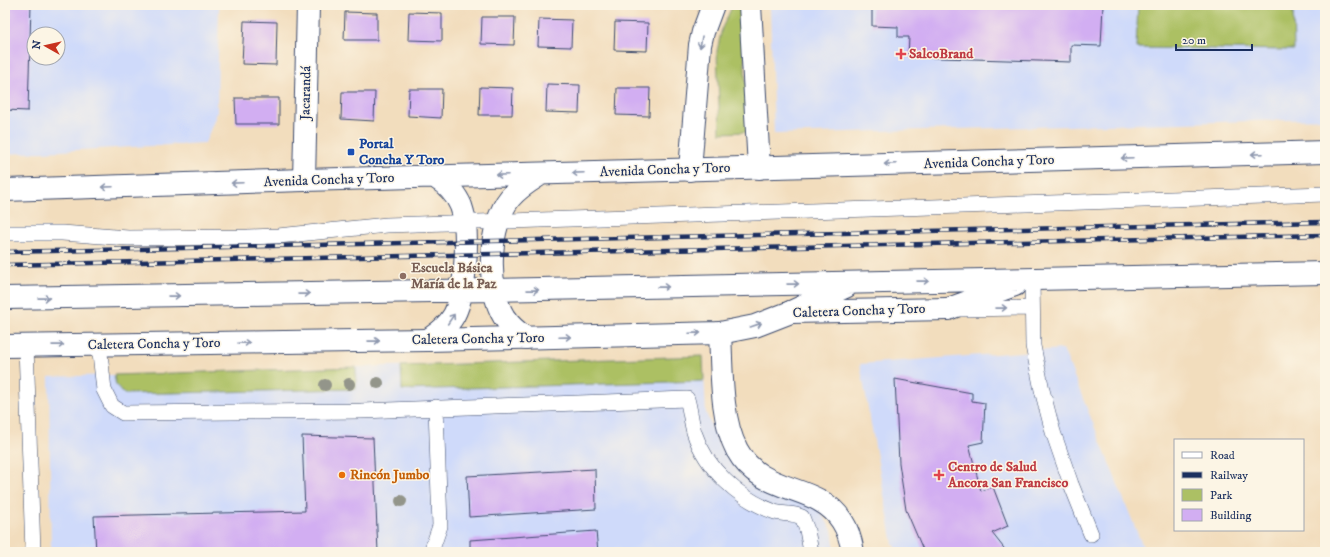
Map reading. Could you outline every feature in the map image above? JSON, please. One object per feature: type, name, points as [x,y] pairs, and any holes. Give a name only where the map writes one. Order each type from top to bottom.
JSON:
[{"type":"main road","name":"Jacarandá","points":[[304,180],[308,5]]},
{"type":"main road","points":[[690,170],[700,46],[703,32],[713,5]]},
{"type":"main road","points":[[750,5],[758,168]]},
{"type":"main road","name":"Avenida Concha y Toro","points":[[5,190],[304,180],[1325,152]]},
{"type":"main road","points":[[526,338],[514,330],[504,317],[497,303],[494,290],[493,250],[498,221],[510,198],[520,187],[541,174]]},
{"type":"main road","points":[[428,340],[447,325],[454,316],[462,291],[464,270],[465,222],[460,205],[456,197],[447,186],[435,177]]},
{"type":"main road","points":[[5,298],[462,291],[1325,273]]},
{"type":"main road","name":"Caletera Concha y Toro","points":[[5,346],[428,340],[720,333],[755,326],[791,312],[948,309],[1032,279]]},
{"type":"main road","points":[[862,282],[869,310]]},
{"type":"main road","points":[[791,312],[862,282]]},
{"type":"main road","points":[[720,333],[726,411],[736,449],[745,462],[768,481],[807,494],[820,500],[829,507],[842,519],[847,529],[853,552]]},
{"type":"lane","points":[[5,233],[62,233],[128,238],[248,237],[387,225],[1325,194]]},
{"type":"lane","points":[[1032,279],[1032,346],[1042,390],[1053,432],[1071,484],[1091,534]]},
{"type":"lane","points":[[948,309],[1031,308]]},
{"type":"lane","points":[[99,344],[104,390],[112,406],[123,413],[361,410],[687,398],[694,432],[704,453],[722,478],[749,500],[777,512],[792,512],[802,517],[807,530],[811,552]]},
{"type":"lane","points":[[26,346],[33,552]]},
{"type":"lane","points":[[431,552],[440,526],[436,407]]},
{"type":"shaded area","points":[[5,5],[219,5],[217,113],[205,143],[5,154]]},
{"type":"shaded area","points":[[770,5],[1325,5],[1325,119],[774,134]]},
{"type":"shaded area","points":[[1063,349],[1145,552],[898,552],[893,544],[860,364]]},
{"type":"shaded area","points":[[703,356],[706,413],[720,447],[741,472],[819,510],[832,530],[835,552],[51,552],[49,377]]},
{"type":"green space","points":[[733,5],[742,5],[748,132],[720,133],[717,51],[722,28]]},
{"type":"green space","points":[[1138,5],[1293,5],[1294,50],[1136,48]]},
{"type":"green space","points":[[703,356],[704,381],[402,390],[401,366]]},
{"type":"green space","points":[[356,367],[356,389],[124,394],[116,385],[114,375]]},
{"type":"building","points":[[5,5],[31,5],[30,26],[26,26],[26,66],[29,66],[28,111],[5,110]]},
{"type":"building","points":[[872,5],[1103,5],[1101,46],[1071,45],[1071,62],[908,57],[909,37],[898,37],[898,27],[872,26]]},
{"type":"building","points":[[345,12],[377,13],[377,40],[344,40]]},
{"type":"building","points":[[409,12],[442,13],[442,41],[408,40]]},
{"type":"building","points":[[482,17],[515,17],[514,45],[481,44]]},
{"type":"building","points":[[539,19],[572,20],[571,47],[538,46]]},
{"type":"building","points":[[244,21],[277,22],[276,65],[242,64]]},
{"type":"building","points":[[615,22],[648,23],[647,51],[614,50]]},
{"type":"building","points":[[547,84],[580,85],[579,113],[546,112]]},
{"type":"building","points":[[480,87],[513,88],[512,115],[479,115]]},
{"type":"building","points":[[617,88],[650,88],[649,116],[616,115]]},
{"type":"building","points":[[409,89],[442,89],[441,118],[408,116]]},
{"type":"building","points":[[342,92],[375,92],[374,121],[341,119]]},
{"type":"building","points":[[235,98],[279,98],[279,124],[236,124]]},
{"type":"building","name":"Centro de Salud Ancora San Francisco","points":[[895,379],[972,393],[972,401],[985,403],[983,442],[969,445],[981,491],[993,487],[1008,526],[992,533],[1007,552],[924,552],[906,510],[899,463]]},
{"type":"building","points":[[302,436],[373,438],[378,552],[96,552],[94,516],[305,511]]},
{"type":"building","points":[[595,469],[596,509],[469,517],[467,476]]},
{"type":"building","points":[[596,531],[598,552],[470,552],[470,540]]},
{"type":"railway","points":[[5,252],[1325,222]]},
{"type":"railway","points":[[5,265],[1325,235]]},
{"type":"place","name":"SalcoBrand","points":[[901,54]]},
{"type":"place","name":"Portal Concha Y Toro","points":[[351,152]]},
{"type":"place","name":"Escuela Básica María de la Paz","points":[[403,276]]},
{"type":"place","name":"Rincón Jumbo","points":[[342,475]]},
{"type":"place","name":"Centro de Salud Ancora San Francisco","points":[[939,475]]}]
